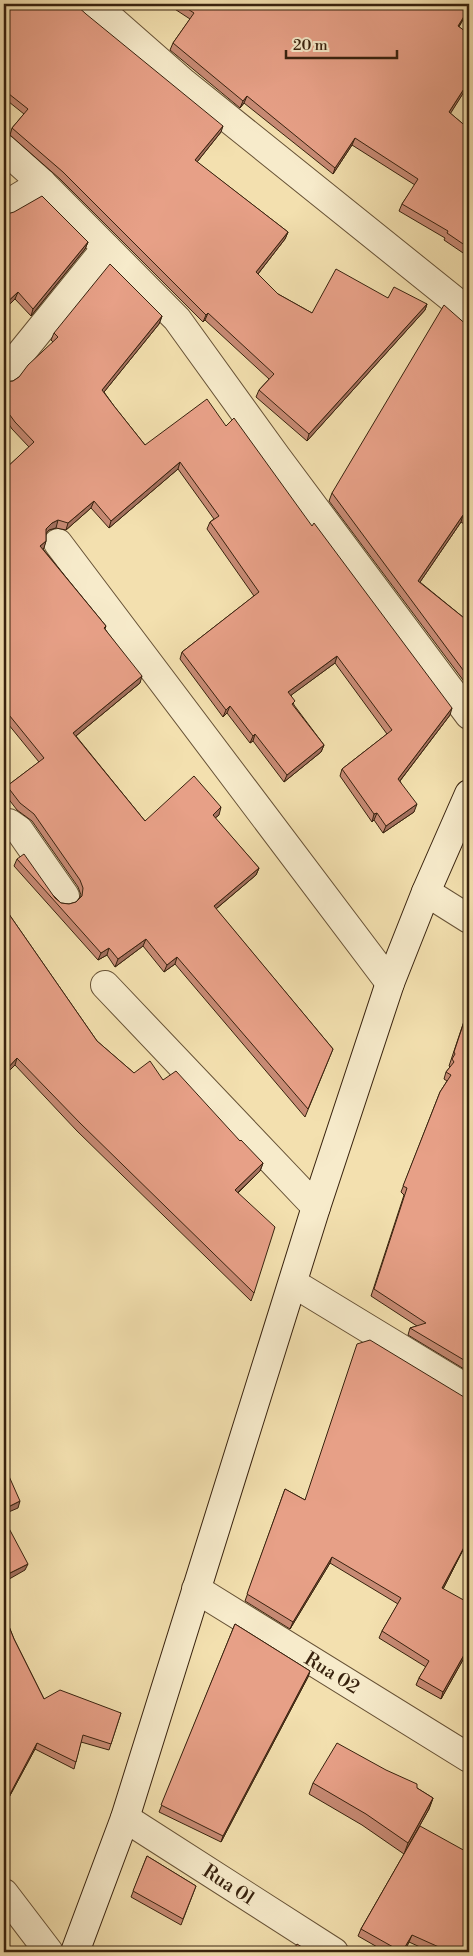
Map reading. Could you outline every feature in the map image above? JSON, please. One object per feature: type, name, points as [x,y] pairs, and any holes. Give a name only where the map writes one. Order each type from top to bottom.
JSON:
[{"type":"street","points":[[94,4],[184,83],[469,312]]},
{"type":"street","points":[[4,149],[42,184],[177,319],[282,464],[469,715]]},
{"type":"street","points":[[4,206],[42,184]]},
{"type":"street","points":[[4,374],[106,248]]},
{"type":"street","points":[[58,543],[390,983]]},
{"type":"street","points":[[75,1952],[125,1818],[316,1207],[390,983],[426,892],[469,794]]},
{"type":"street","points":[[4,823],[9,823],[19,830],[65,896]]},
{"type":"street","points":[[426,892],[469,920]]},
{"type":"street","points":[[105,985],[316,1207]]},
{"type":"street","points":[[293,1283],[469,1390]]},
{"type":"street","name":"Rua 02","points":[[196,1589],[469,1758]]},
{"type":"street","name":"Rua 01","points":[[125,1818],[334,1952]]},
{"type":"street","points":[[4,1893],[49,1952]]},
{"type":"building","points":[[4,4],[75,4],[223,126],[195,160],[288,232],[256,272],[278,294],[312,313],[336,269],[388,298],[394,287],[427,304],[309,434],[259,390],[274,374],[208,313],[206,315],[63,172],[12,128],[28,109],[4,90]]},
{"type":"building","points":[[180,4],[458,4],[468,10],[458,26],[469,34],[469,81],[449,112],[469,129],[469,248],[447,233],[448,231],[402,204],[418,179],[355,138],[335,168],[247,96],[243,101],[173,43],[194,13]]},
{"type":"building","points":[[42,196],[88,242],[33,309],[18,292],[4,305],[4,214],[14,212]]},
{"type":"building","points":[[110,264],[162,316],[102,390],[114,406],[145,445],[207,399],[226,426],[234,418],[312,526],[314,523],[452,708],[398,779],[417,804],[386,826],[377,813],[374,814],[342,769],[392,730],[337,656],[288,692],[295,701],[292,704],[324,745],[287,775],[230,706],[226,710],[182,652],[259,592],[210,522],[219,516],[180,462],[111,521],[94,501],[68,523],[58,520],[46,529],[46,541],[40,546],[106,626],[104,628],[142,676],[73,733],[145,821],[194,776],[221,807],[213,815],[259,868],[214,906],[333,1049],[308,1109],[177,957],[167,965],[146,939],[118,959],[109,948],[101,953],[17,859],[24,854],[55,898],[61,903],[69,904],[76,902],[82,896],[83,888],[80,880],[34,814],[20,803],[7,786],[44,758],[4,711],[4,470],[34,442],[4,407],[4,382],[13,381],[19,377],[28,365],[58,337],[54,333]]},
{"type":"building","points":[[444,305],[469,327],[469,352],[464,357],[469,360],[469,514],[467,517],[463,515],[418,581],[469,622],[469,678],[332,493]]},
{"type":"building","points":[[4,907],[97,1041],[134,1073],[150,1061],[163,1080],[176,1071],[240,1141],[263,1163],[235,1190],[275,1227],[254,1293],[80,1123],[17,1058],[4,1072]]},
{"type":"building","points":[[469,1007],[469,1363],[410,1328],[426,1323],[374,1289],[407,1188],[403,1186],[440,1092],[451,1075],[446,1072],[454,1062],[452,1059]]},
{"type":"building","points":[[370,1340],[464,1397],[469,1398],[469,1538],[442,1588],[469,1603],[469,1646],[443,1692],[419,1678],[429,1661],[382,1631],[401,1598],[332,1557],[293,1622],[247,1594],[285,1489],[305,1500],[357,1344]]},
{"type":"building","points":[[4,1465],[20,1501],[4,1509]]},
{"type":"building","points":[[4,1519],[28,1564],[4,1576]]},
{"type":"building","points":[[4,1614],[14,1639],[44,1699],[60,1690],[121,1713],[111,1744],[83,1735],[76,1762],[37,1743],[10,1794],[4,1798]]},
{"type":"building","points":[[235,1624],[310,1671],[223,1836],[161,1805]]},
{"type":"building","points":[[337,1743],[386,1770],[417,1784],[417,1788],[433,1798],[408,1843],[366,1814],[313,1783]]},
{"type":"building","points":[[420,1826],[467,1852],[469,1849],[469,1952],[450,1952],[412,1935],[402,1952],[361,1929]]},
{"type":"building","points":[[147,1856],[196,1886],[183,1919],[133,1891]]},
{"type":"building","points":[[297,1944],[310,1952],[292,1952]]}]
